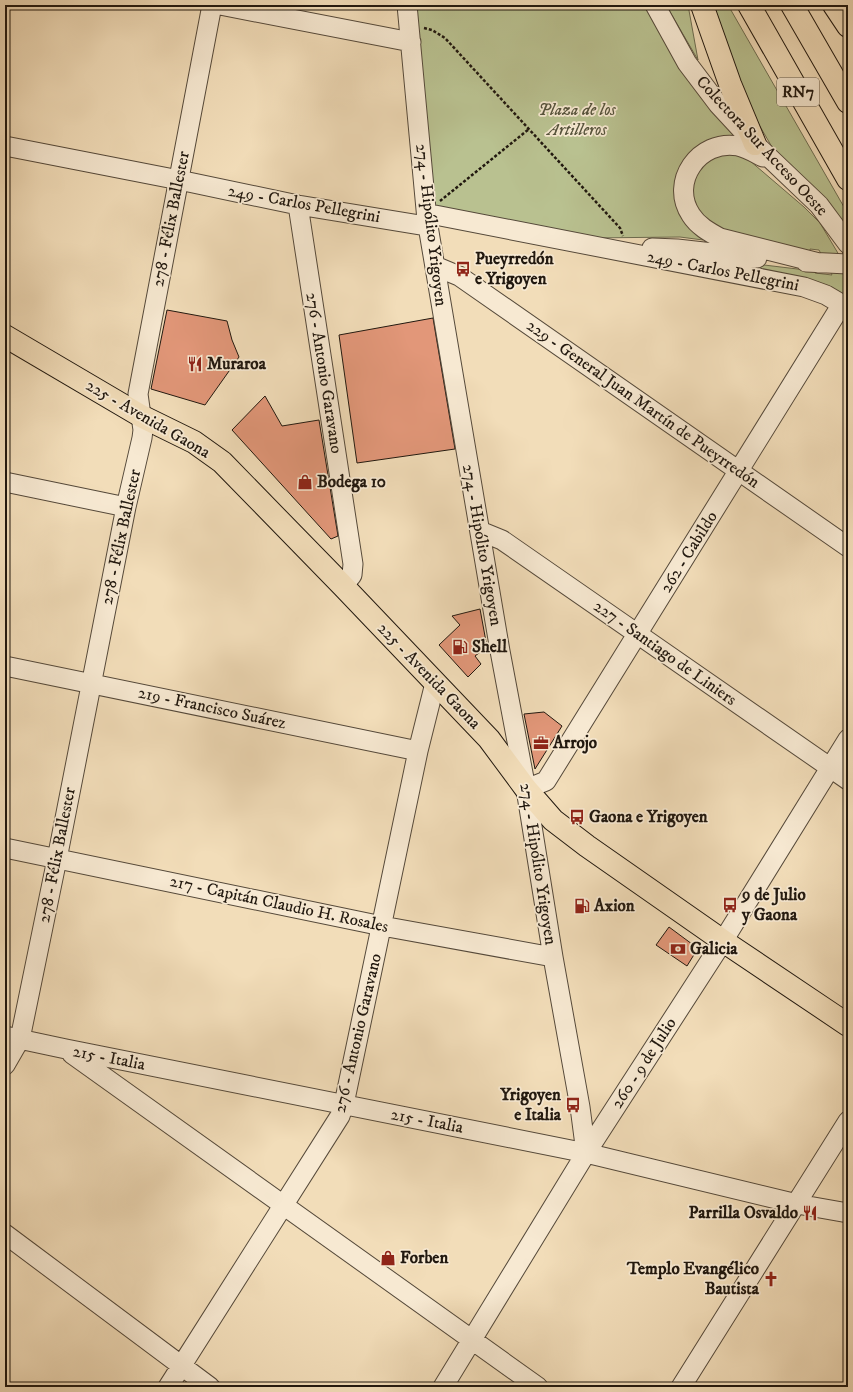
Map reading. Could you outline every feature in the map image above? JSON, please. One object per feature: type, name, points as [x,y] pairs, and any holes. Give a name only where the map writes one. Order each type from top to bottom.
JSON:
[{"type":"main road","points":[[702,5],[730,84],[755,144]]},
{"type":"main road","name":"RN7","points":[[749,5],[848,179]]},
{"type":"main road","name":"RN7","points":[[792,5],[848,102]]},
{"type":"main road","points":[[834,5],[848,26]]},
{"type":"main road","name":"225 - Avenida Gaona","points":[[5,336],[141,416],[194,442],[222,462],[489,739],[526,788],[553,820],[722,941],[848,1025]]},
{"type":"street","name":"278 - Félix Ballester","points":[[5,1065],[57,859],[126,506],[142,438],[138,394],[212,5]]},
{"type":"street","points":[[220,5],[416,35]]},
{"type":"street","name":"274 - Hipólito Yrigoyen","points":[[407,5],[416,35],[435,266],[500,651],[526,788],[553,957],[580,1107],[586,1153]]},
{"type":"street","name":"Colectora Sur Acceso Oeste","points":[[655,5],[688,63],[718,104],[755,144],[819,205],[848,244]]},
{"type":"street","points":[[782,169],[744,148],[726,145],[717,147],[702,154],[687,174],[684,189],[685,202],[691,214],[698,223],[708,232],[720,238],[821,263]]},
{"type":"street","name":"249 - Carlos Pellegrini","points":[[5,146],[298,205],[420,225],[431,212],[435,215],[804,287],[826,295],[845,306]]},
{"type":"street","name":"276 - Antonio Garavano","points":[[298,205],[353,564],[352,575],[343,586]]},
{"type":"street","name":"249 - Carlos Pellegrini","points":[[601,247],[677,249],[779,261],[848,264]]},
{"type":"street","name":"229 - General Juan Martín de Pueyrredón","points":[[435,266],[459,276],[848,547]]},
{"type":"street","name":"262 - Cabildo","points":[[526,788],[546,781],[738,471],[845,306]]},
{"type":"street","points":[[5,482],[126,506]]},
{"type":"street","name":"227 - Santiago de Liniers","points":[[480,531],[502,540],[848,780]]},
{"type":"street","name":"219 - Francisco Suárez","points":[[5,666],[418,751]]},
{"type":"street","name":"276 - Antonio Garavano","points":[[168,1387],[340,1116],[344,1104],[418,751],[435,683]]},
{"type":"street","name":"260 - 9 de Julio","points":[[443,1387],[586,1153],[722,941],[848,740]]},
{"type":"street","name":"217 - Capitán Claudio H. Rosales","points":[[5,848],[382,926],[553,957]]},
{"type":"street","name":"215 - Italia","points":[[12,1038],[586,1153],[797,1204],[848,1213]]},
{"type":"street","points":[[66,1049],[538,1387]]},
{"type":"street","points":[[681,1387],[848,1121]]},
{"type":"street","points":[[5,1234],[210,1387]]},
{"type":"path","points":[[416,35],[432,30],[446,38],[620,228],[623,238]]},
{"type":"path","points":[[431,212],[529,129]]},
{"type":"green space","name":"Plaza de los Artilleros","points":[[414,5],[647,5],[744,140],[684,165],[704,239],[680,237],[589,238],[438,208],[433,203]]},
{"type":"green space","points":[[666,5],[688,5],[698,60]]},
{"type":"green space","points":[[709,5],[728,5],[848,214],[848,229],[772,147],[740,92]]},
{"type":"green space","points":[[720,153],[739,154],[749,160],[804,207],[820,223],[848,270],[848,302],[689,256],[814,271],[815,273],[832,275],[819,250],[810,249],[810,251],[711,227],[704,222],[689,195],[698,169]]},
{"type":"building","name":"Muraroa","points":[[167,310],[227,321],[232,340],[239,357],[205,405],[151,389]]},
{"type":"building","points":[[433,318],[455,449],[357,463],[339,335]]},
{"type":"building","name":"Bodega 10","points":[[265,396],[282,426],[319,420],[338,536],[331,539],[232,430]]},
{"type":"building","points":[[480,609],[487,647],[475,656],[481,664],[468,677],[439,645],[460,625],[452,616]]},
{"type":"building","name":"Arrojo","points":[[544,712],[562,726],[535,769],[524,714]]},
{"type":"building","name":"Galicia","points":[[669,927],[692,944],[695,953],[687,966],[656,945]]},
{"type":"place","name":"Pueyrredón e Yrigoyen","points":[[463,269]]},
{"type":"place","name":"Muraroa","points":[[195,364]]},
{"type":"place","name":"Bodega 10","points":[[305,482]]},
{"type":"place","name":"Shell","points":[[460,647]]},
{"type":"place","name":"Arrojo","points":[[541,743]]},
{"type":"place","name":"Gaona e Yrigoyen","points":[[577,817]]},
{"type":"place","name":"9 de Julio y Gaona","points":[[730,905]]},
{"type":"place","name":"Axion","points":[[582,906]]},
{"type":"place","name":"Galicia","points":[[678,949]]},
{"type":"place","name":"Yrigoyen e Italia","points":[[573,1105]]},
{"type":"place","name":"Parrilla Osvaldo","points":[[810,1213]]},
{"type":"place","name":"Forben","points":[[388,1258]]},
{"type":"place","name":"Templo Evangélico Bautista","points":[[771,1279]]}]
